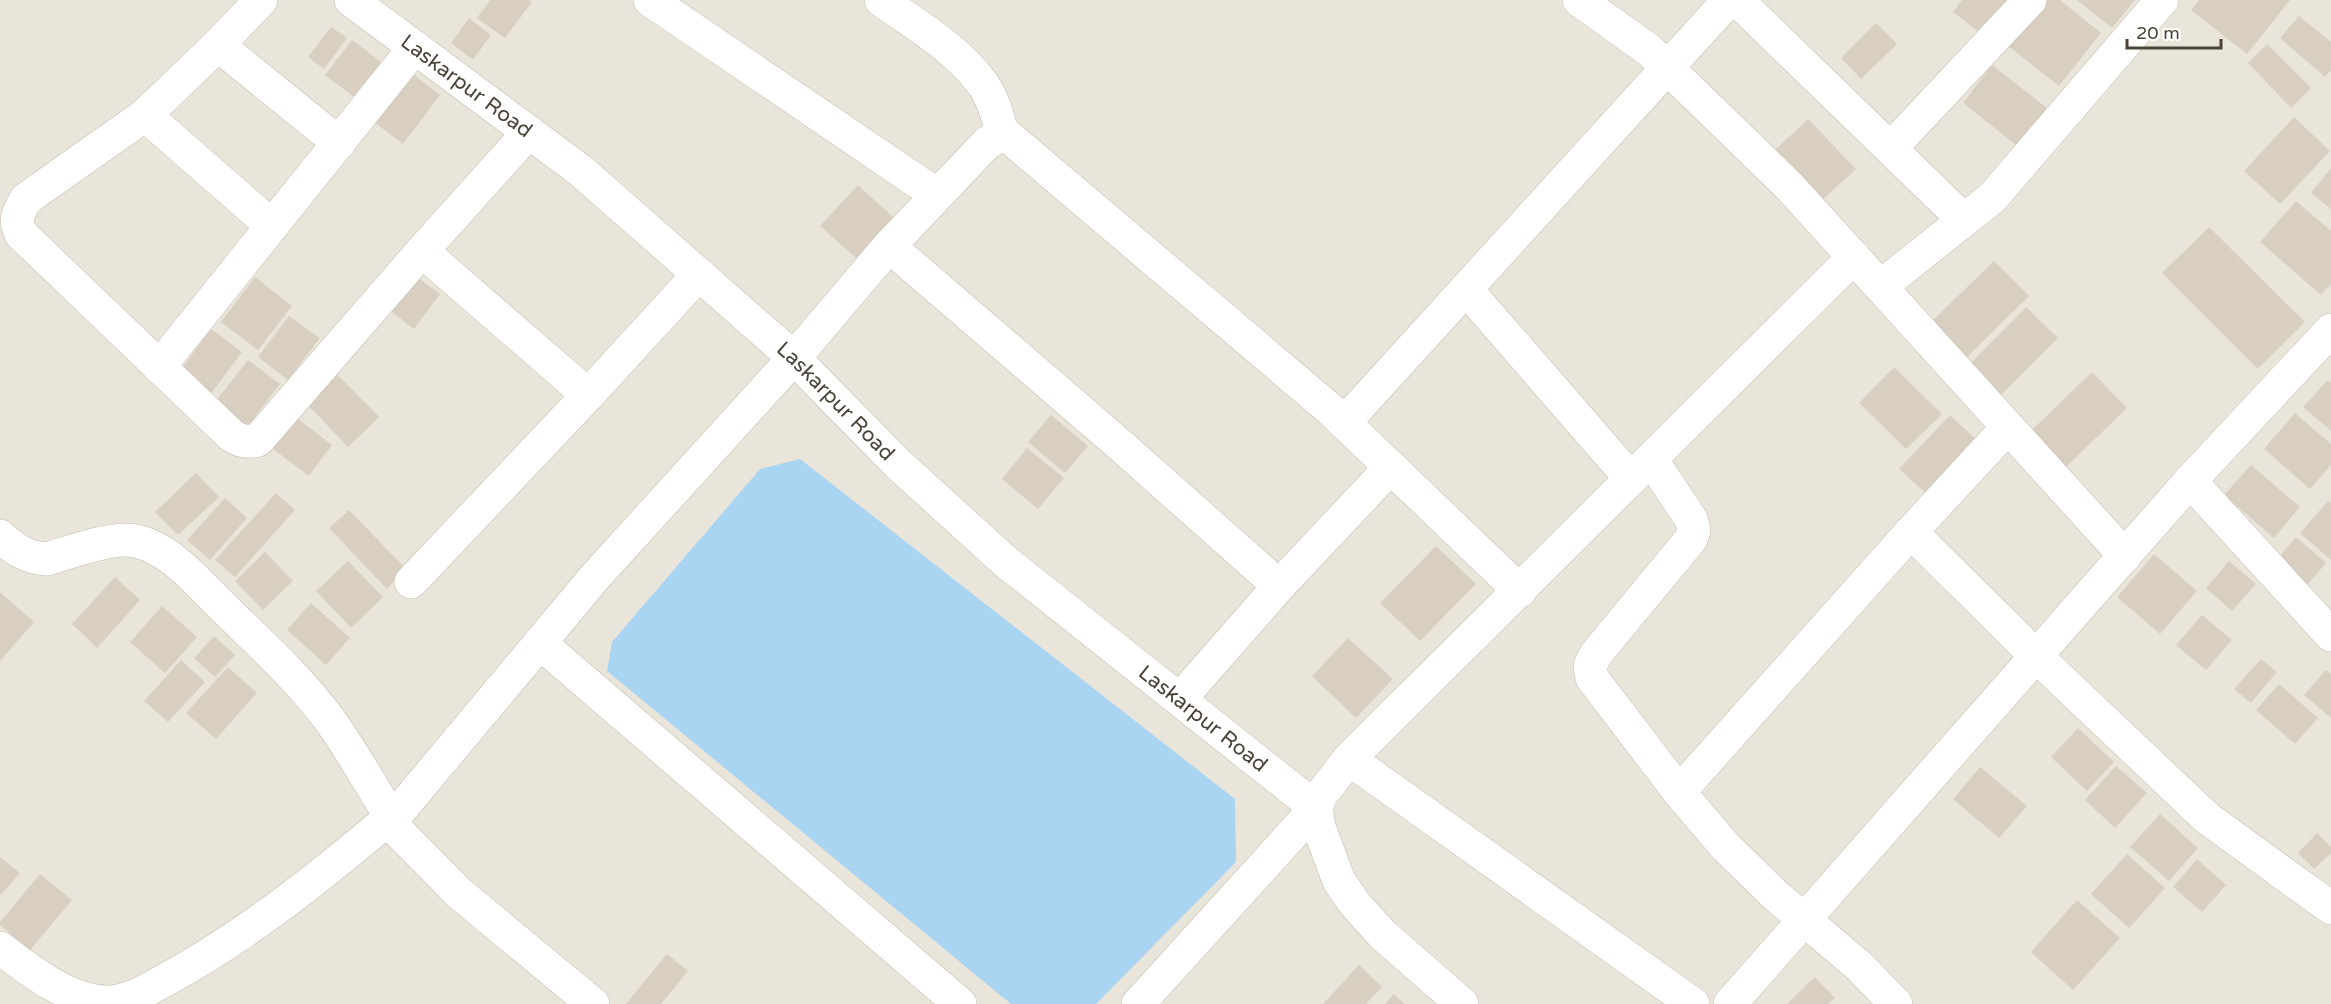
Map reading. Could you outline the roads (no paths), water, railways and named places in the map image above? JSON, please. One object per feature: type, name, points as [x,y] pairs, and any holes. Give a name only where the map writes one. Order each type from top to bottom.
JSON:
[{"type":"street","points":[[261,0],[145,115],[26,199],[15,222],[21,234],[238,440],[249,442],[258,440],[529,132]]},
{"type":"street","points":[[652,0],[937,195]]},
{"type":"street","points":[[881,0],[951,51],[970,69],[983,84],[996,110],[1002,134]]},
{"type":"street","points":[[1580,0],[1649,50],[1790,187],[2125,556]]},
{"type":"street","points":[[1344,423],[1729,0]]},
{"type":"street","points":[[1737,0],[1964,220]]},
{"type":"street","points":[[1891,148],[2030,0]]},
{"type":"street","points":[[1881,286],[1992,198],[2162,0]]},
{"type":"street","name":"Laskarpur Road","points":[[365,4],[416,47],[615,199],[794,358],[897,463],[998,555],[1316,808]]},
{"type":"street","points":[[218,45],[339,143]]},
{"type":"street","points":[[159,367],[416,47]]},
{"type":"street","points":[[145,115],[272,226]]},
{"type":"street","points":[[0,948],[44,982],[76,995],[95,1002],[139,1000],[250,929],[389,818],[400,813],[540,643],[664,499],[794,358],[889,246],[987,143],[1002,134]]},
{"type":"street","points":[[1002,134],[1009,137],[1344,423],[1520,591]]},
{"type":"street","points":[[889,246],[1119,444],[1279,586]]},
{"type":"street","points":[[422,251],[588,395]]},
{"type":"street","points":[[1138,1004],[1316,808],[1321,795],[1349,759],[1854,257]]},
{"type":"street","points":[[411,582],[699,274]]},
{"type":"street","points":[[1466,289],[1692,519],[1694,530],[1691,539],[1596,654],[1590,666],[1592,678],[1679,792],[1740,862],[1803,920],[1859,966],[1896,1004]]},
{"type":"street","points":[[1730,1004],[2190,481],[2331,330]]},
{"type":"street","points":[[1679,792],[2008,427]]},
{"type":"street","points":[[1180,699],[1279,586],[1391,467]]},
{"type":"street","points":[[2190,481],[2331,635]]},
{"type":"street","points":[[1911,532],[2037,657],[2207,818],[2331,908]]},
{"type":"street","points":[[0,536],[18,552],[47,559],[119,541],[135,541],[160,551],[179,566],[263,646],[319,707],[389,818],[459,893],[593,1004]]},
{"type":"street","points":[[540,643],[960,1004]]},
{"type":"street","points":[[1349,759],[1693,1004]]},
{"type":"street","points":[[1316,808],[1319,827],[1339,881],[1355,904],[1383,935],[1462,1004]]},
{"type":"water","points":[[800,459],[1235,799],[1236,862],[1096,1004],[1011,1004],[607,671],[612,642],[760,469]]}]
